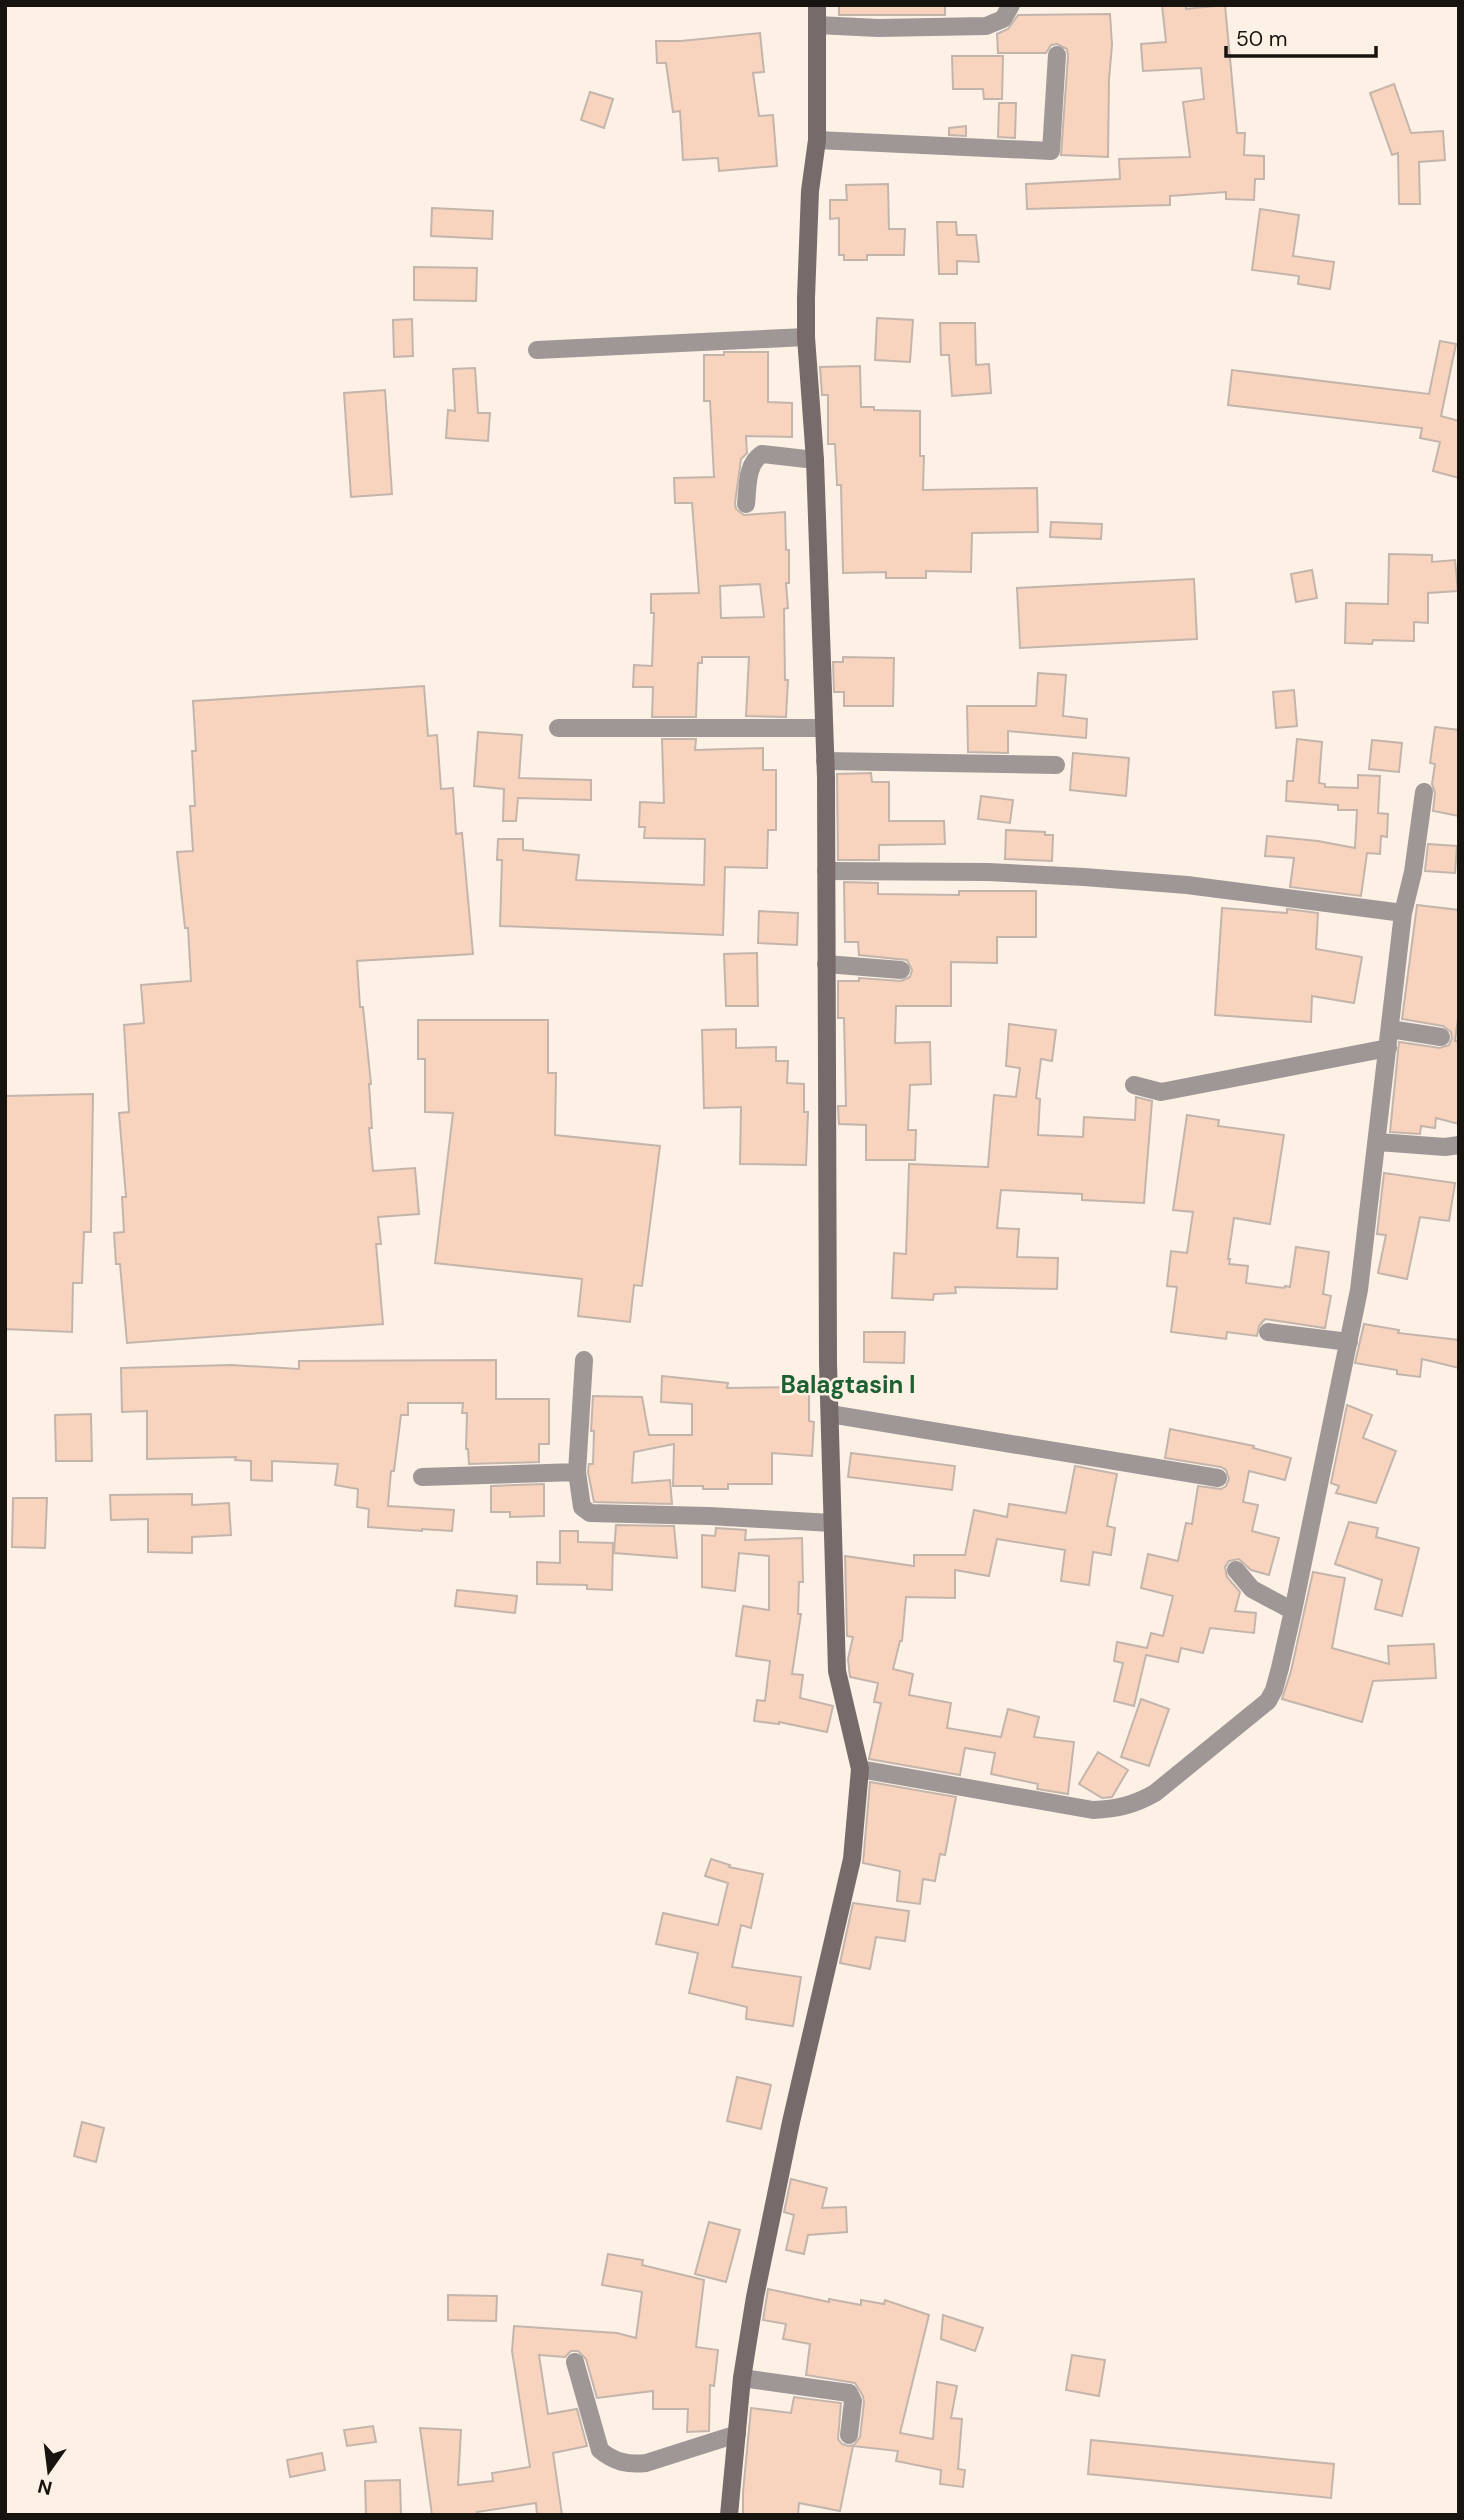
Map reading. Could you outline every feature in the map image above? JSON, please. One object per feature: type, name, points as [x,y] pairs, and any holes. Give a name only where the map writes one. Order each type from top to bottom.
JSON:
[{"type":"street","points":[[729,2515],[742,2378],[757,2286],[771,2213],[852,1859],[860,1769],[837,1671],[828,1364],[825,761],[816,460],[806,337],[810,191],[817,140],[817,5]]},
{"type":"street","points":[[817,25],[878,28],[986,26],[1003,19],[1011,5]]},
{"type":"street","points":[[817,140],[1051,152],[1057,55]]},
{"type":"street","points":[[537,350],[806,337]]},
{"type":"street","points":[[746,504],[751,464],[761,454],[816,460]]},
{"type":"street","points":[[558,728],[824,729]]},
{"type":"street","points":[[825,761],[1056,765]]},
{"type":"street","points":[[860,1769],[1093,1810],[1116,1809],[1135,1804],[1155,1793],[1268,1701],[1274,1690],[1293,1611],[1359,1290],[1403,914],[1413,872],[1424,792]]},
{"type":"street","points":[[825,871],[988,872],[1084,877],[1187,885],[1403,914]]},
{"type":"street","points":[[826,964],[901,970]]},
{"type":"street","points":[[1390,1029],[1441,1037]]},
{"type":"street","points":[[1134,1085],[1161,1092],[1388,1048]]},
{"type":"street","points":[[1378,1142],[1445,1147],[1459,1145]]},
{"type":"street","points":[[1268,1332],[1349,1342]]},
{"type":"street","points":[[584,1360],[578,1472],[582,1507],[590,1513],[832,1523]]},
{"type":"street","points":[[830,1414],[1218,1478]]},
{"type":"street","points":[[422,1477],[578,1472]]},
{"type":"street","points":[[1236,1570],[1252,1589],[1293,1611]]},
{"type":"street","points":[[575,2362],[600,2450],[608,2457],[634,2464],[646,2463],[737,2434]]},
{"type":"street","points":[[742,2378],[849,2393],[853,2401],[849,2435]]},
{"type":"building","points":[[839,5],[945,5],[945,15],[839,15]]},
{"type":"building","points":[[1162,5],[1186,5],[1186,9],[1225,5],[1237,133],[1245,133],[1244,155],[1264,156],[1264,179],[1255,179],[1254,200],[1226,199],[1226,192],[1170,196],[1170,205],[1027,209],[1026,184],[1120,179],[1119,159],[1190,157],[1183,102],[1204,99],[1201,68],[1143,71],[1141,44],[1166,42]]},
{"type":"building","points":[[1110,14],[1112,45],[1108,157],[1061,155],[1067,49],[1057,44],[1051,45],[1046,53],[998,53],[997,34],[1008,29],[1018,15]]},
{"type":"building","points":[[760,33],[764,72],[753,73],[759,116],[773,115],[777,166],[719,171],[718,158],[683,160],[680,111],[673,112],[666,63],[657,63],[656,41]]},
{"type":"building","points":[[952,56],[1003,56],[1002,99],[984,99],[983,89],[953,89]]},
{"type":"building","points":[[1394,84],[1411,133],[1443,131],[1445,160],[1419,162],[1420,204],[1399,204],[1398,153],[1392,155],[1370,93]]},
{"type":"building","points":[[590,92],[613,99],[604,128],[581,120]]},
{"type":"building","points":[[999,103],[1016,103],[1015,138],[998,137]]},
{"type":"building","points":[[966,126],[966,136],[949,135],[949,128]]},
{"type":"building","points":[[888,184],[889,229],[905,229],[904,255],[867,255],[867,260],[844,260],[844,255],[839,255],[839,218],[830,219],[830,200],[847,200],[846,185]]},
{"type":"building","points":[[432,208],[493,211],[492,239],[431,236]]},
{"type":"building","points":[[1260,209],[1299,215],[1293,256],[1334,262],[1330,289],[1298,284],[1299,276],[1252,270]]},
{"type":"building","points":[[937,222],[956,222],[957,235],[976,235],[979,262],[957,261],[957,274],[939,274]]},
{"type":"building","points":[[414,267],[477,268],[476,301],[414,300]]},
{"type":"building","points":[[877,318],[913,320],[910,362],[875,360]]},
{"type":"building","points":[[412,319],[413,356],[394,357],[393,320]]},
{"type":"building","points":[[940,323],[975,323],[976,365],[989,364],[991,393],[952,396],[949,355],[941,355]]},
{"type":"building","points":[[1440,341],[1456,344],[1441,416],[1459,421],[1459,478],[1433,471],[1440,442],[1420,438],[1422,428],[1228,405],[1232,370],[1429,394]]},
{"type":"building","points":[[724,352],[768,352],[768,402],[792,403],[792,437],[746,436],[747,453],[741,459],[735,503],[736,509],[744,515],[785,512],[786,550],[789,550],[789,583],[786,583],[788,608],[784,609],[785,680],[788,680],[786,717],[746,716],[749,657],[702,657],[702,663],[698,663],[696,717],[652,717],[653,687],[633,687],[634,665],[652,666],[654,613],[651,613],[651,594],[699,593],[692,503],[675,503],[674,478],[714,477],[710,401],[704,401],[704,355],[724,355]],"holes":[[[760,584],[764,617],[721,618],[720,586]]]},
{"type":"building","points":[[860,366],[861,407],[874,407],[874,410],[920,411],[920,456],[924,456],[923,490],[1037,488],[1038,532],[972,533],[971,572],[926,571],[926,578],[886,578],[886,572],[843,573],[841,485],[837,485],[835,444],[828,444],[828,395],[822,395],[820,367]]},
{"type":"building","points":[[475,368],[478,413],[490,413],[488,441],[446,438],[448,410],[455,411],[453,369]]},
{"type":"building","points":[[385,390],[392,494],[351,497],[344,393]]},
{"type":"building","points":[[1051,522],[1102,524],[1101,539],[1050,537]]},
{"type":"building","points":[[1389,554],[1432,555],[1432,562],[1455,560],[1458,591],[1428,593],[1428,623],[1414,622],[1414,641],[1373,640],[1372,644],[1345,643],[1346,603],[1388,604]]},
{"type":"building","points":[[1312,570],[1317,598],[1296,602],[1291,574]]},
{"type":"building","points":[[1194,579],[1197,639],[1020,648],[1017,588]]},
{"type":"building","points":[[843,657],[894,658],[893,706],[844,706],[844,692],[834,692],[833,662],[843,662]]},
{"type":"building","points":[[1038,673],[1066,675],[1063,716],[1087,719],[1086,738],[1008,731],[1008,753],[968,752],[967,706],[1036,706]]},
{"type":"building","points":[[424,686],[428,736],[437,735],[441,789],[453,788],[456,834],[462,833],[473,954],[357,961],[360,1007],[363,1007],[371,1084],[372,1128],[369,1128],[373,1171],[415,1168],[419,1214],[378,1217],[381,1244],[376,1244],[383,1324],[127,1343],[120,1264],[116,1264],[114,1233],[124,1232],[122,1197],[126,1197],[119,1113],[129,1112],[124,1025],[144,1023],[141,985],[191,981],[188,928],[185,928],[177,852],[193,851],[190,806],[195,806],[192,751],[196,751],[193,701]]},
{"type":"building","points":[[1294,690],[1297,726],[1276,728],[1273,692]]},
{"type":"building","points":[[1435,727],[1459,730],[1459,816],[1433,811],[1435,793],[1432,784],[1435,764],[1430,763]]},
{"type":"building","points":[[478,732],[522,735],[519,778],[591,780],[591,800],[518,798],[516,821],[503,821],[504,789],[474,786]]},
{"type":"building","points":[[662,739],[696,739],[695,750],[763,748],[763,770],[776,770],[776,830],[768,830],[767,868],[725,867],[723,935],[500,926],[502,860],[497,860],[498,839],[523,839],[523,850],[579,855],[576,880],[704,885],[705,839],[644,838],[645,827],[639,827],[640,802],[664,803]]},
{"type":"building","points":[[1297,739],[1322,742],[1319,783],[1325,784],[1325,787],[1358,788],[1358,775],[1380,776],[1378,813],[1388,814],[1387,837],[1381,836],[1380,854],[1367,853],[1361,896],[1290,887],[1294,858],[1265,856],[1267,836],[1355,848],[1357,810],[1338,810],[1338,805],[1286,801],[1287,781],[1293,781]]},
{"type":"building","points":[[1372,740],[1402,743],[1399,772],[1369,769]]},
{"type":"building","points":[[1073,753],[1129,758],[1126,796],[1070,790]]},
{"type":"building","points":[[871,773],[872,782],[889,782],[889,821],[944,821],[945,844],[879,845],[879,860],[838,860],[837,774]]},
{"type":"building","points":[[981,796],[1013,800],[1010,823],[978,819]]},
{"type":"building","points":[[1006,830],[1045,832],[1045,835],[1053,835],[1052,861],[1005,859]]},
{"type":"building","points":[[1428,844],[1457,846],[1455,873],[1425,871]]},
{"type":"building","points":[[844,882],[878,883],[878,894],[959,895],[959,891],[1036,891],[1036,937],[997,937],[997,963],[951,962],[951,1006],[896,1006],[895,1043],[930,1042],[931,1084],[910,1085],[908,1130],[916,1130],[915,1160],[866,1160],[866,1125],[839,1124],[838,1106],[846,1106],[844,1018],[838,1018],[838,981],[859,981],[859,978],[901,981],[910,977],[912,970],[907,960],[859,955],[858,942],[845,942]]},
{"type":"building","points":[[1417,905],[1459,910],[1459,1011],[1455,1041],[1459,1042],[1459,1124],[1436,1118],[1435,1128],[1421,1126],[1420,1134],[1390,1132],[1399,1042],[1440,1048],[1449,1045],[1452,1038],[1451,1032],[1443,1026],[1402,1019]]},
{"type":"building","points":[[1222,908],[1287,913],[1287,909],[1318,913],[1316,949],[1362,957],[1354,1003],[1312,996],[1311,1022],[1215,1015]]},
{"type":"building","points":[[759,911],[798,913],[797,945],[758,943]]},
{"type":"building","points":[[757,953],[758,1006],[726,1006],[724,954]]},
{"type":"building","points":[[418,1020],[548,1020],[548,1073],[556,1073],[555,1135],[660,1146],[642,1286],[634,1285],[630,1322],[578,1316],[582,1279],[435,1263],[453,1113],[425,1112],[425,1059],[418,1059]]},
{"type":"building","points":[[1009,1024],[1056,1030],[1052,1061],[1041,1059],[1036,1098],[1040,1099],[1038,1135],[1083,1137],[1084,1117],[1135,1120],[1136,1097],[1152,1101],[1144,1203],[1082,1200],[1082,1194],[1001,1190],[997,1228],[1019,1229],[1017,1257],[1058,1258],[1057,1289],[955,1287],[956,1293],[934,1294],[933,1300],[892,1298],[894,1253],[906,1254],[909,1164],[988,1167],[994,1095],[1016,1097],[1020,1068],[1006,1066]]},
{"type":"building","points":[[736,1029],[736,1048],[776,1047],[776,1061],[788,1061],[787,1083],[804,1084],[804,1112],[808,1112],[806,1165],[740,1164],[741,1107],[704,1108],[702,1030]]},
{"type":"building","points":[[93,1094],[91,1232],[84,1232],[82,1283],[73,1283],[72,1332],[5,1329],[5,1096]]},
{"type":"building","points":[[1187,1115],[1219,1120],[1218,1126],[1284,1135],[1270,1224],[1234,1218],[1229,1264],[1248,1266],[1246,1283],[1284,1288],[1290,1287],[1296,1247],[1329,1252],[1323,1294],[1331,1296],[1325,1328],[1265,1319],[1259,1326],[1257,1336],[1227,1332],[1226,1339],[1171,1332],[1177,1287],[1167,1286],[1171,1251],[1187,1253],[1193,1212],[1173,1210]]},
{"type":"building","points":[[1384,1173],[1455,1183],[1449,1221],[1420,1217],[1407,1279],[1378,1273],[1386,1235],[1377,1234]]},
{"type":"building","points":[[1364,1324],[1399,1330],[1398,1333],[1459,1340],[1459,1368],[1422,1359],[1420,1377],[1355,1363]]},
{"type":"building","points":[[864,1332],[905,1332],[904,1363],[864,1362]]},
{"type":"building","points":[[496,1360],[496,1399],[549,1399],[549,1444],[539,1444],[539,1462],[469,1464],[466,1449],[467,1413],[462,1413],[463,1403],[408,1403],[408,1415],[401,1415],[388,1506],[454,1510],[452,1531],[368,1527],[369,1509],[357,1507],[358,1489],[335,1485],[338,1464],[272,1461],[272,1481],[251,1480],[251,1461],[235,1460],[236,1457],[147,1459],[147,1411],[122,1412],[121,1368],[231,1365],[299,1369],[299,1361]]},
{"type":"building","points":[[662,1376],[728,1383],[727,1388],[809,1387],[809,1421],[814,1422],[812,1456],[772,1453],[772,1484],[728,1484],[728,1489],[703,1489],[703,1486],[673,1486],[674,1444],[634,1452],[632,1483],[670,1480],[672,1504],[594,1502],[588,1472],[589,1464],[593,1464],[593,1396],[642,1397],[649,1435],[692,1435],[692,1404],[661,1402]]},
{"type":"building","points":[[1347,1405],[1372,1415],[1363,1438],[1396,1451],[1376,1503],[1336,1493],[1339,1486],[1331,1483]]},
{"type":"building","points":[[91,1414],[92,1461],[56,1461],[55,1415]]},
{"type":"building","points":[[1170,1429],[1254,1446],[1253,1448],[1291,1458],[1285,1480],[1249,1471],[1243,1502],[1258,1505],[1252,1531],[1279,1538],[1269,1575],[1251,1570],[1239,1559],[1229,1561],[1225,1567],[1227,1577],[1240,1592],[1235,1611],[1256,1613],[1254,1633],[1210,1628],[1203,1653],[1181,1648],[1178,1662],[1146,1655],[1134,1706],[1114,1701],[1123,1663],[1114,1661],[1117,1642],[1147,1648],[1151,1633],[1163,1636],[1173,1596],[1141,1588],[1148,1554],[1178,1561],[1186,1523],[1192,1524],[1198,1486],[1221,1489],[1229,1479],[1226,1470],[1221,1467],[1165,1458]]},
{"type":"building","points":[[851,1453],[955,1466],[952,1490],[848,1477]]},
{"type":"building","points":[[1075,1466],[1117,1474],[1107,1526],[1115,1528],[1111,1555],[1093,1552],[1089,1585],[1061,1581],[1065,1550],[997,1539],[989,1576],[955,1570],[955,1598],[906,1597],[902,1641],[893,1669],[913,1674],[909,1695],[951,1703],[947,1728],[1001,1737],[1008,1709],[1039,1717],[1034,1737],[1074,1742],[1068,1794],[1037,1789],[1038,1784],[991,1774],[995,1753],[965,1748],[960,1775],[869,1759],[881,1703],[874,1702],[878,1683],[850,1677],[848,1659],[853,1637],[847,1636],[845,1556],[914,1566],[914,1555],[965,1555],[974,1510],[1007,1517],[1009,1504],[1066,1513]]},
{"type":"building","points":[[544,1484],[544,1516],[510,1517],[510,1512],[491,1512],[491,1486]]},
{"type":"building","points":[[192,1494],[192,1505],[229,1503],[231,1535],[192,1537],[192,1553],[148,1552],[148,1519],[111,1520],[110,1495]]},
{"type":"building","points":[[13,1498],[47,1498],[45,1548],[12,1547]]},
{"type":"building","points":[[1349,1522],[1378,1528],[1376,1537],[1419,1548],[1402,1616],[1375,1609],[1382,1580],[1335,1564]]},
{"type":"building","points":[[616,1525],[674,1526],[677,1558],[614,1553]]},
{"type":"building","points":[[716,1528],[746,1530],[745,1540],[802,1538],[803,1582],[799,1582],[798,1614],[801,1614],[792,1674],[803,1675],[800,1698],[833,1706],[827,1732],[779,1722],[754,1721],[757,1700],[765,1701],[770,1661],[736,1656],[743,1606],[769,1610],[769,1556],[739,1553],[735,1591],[702,1587],[702,1535],[715,1536]]},
{"type":"building","points":[[560,1531],[578,1531],[578,1542],[613,1543],[612,1590],[587,1589],[587,1585],[537,1584],[537,1562],[560,1563]]},
{"type":"building","points":[[1313,1572],[1345,1578],[1332,1648],[1389,1664],[1388,1646],[1434,1644],[1436,1678],[1373,1681],[1362,1722],[1282,1699],[1291,1671]]},
{"type":"building","points":[[457,1590],[517,1596],[515,1613],[455,1606]]},
{"type":"building","points":[[1141,1699],[1169,1709],[1149,1766],[1121,1757]]},
{"type":"building","points":[[1098,1752],[1128,1770],[1112,1797],[1102,1798],[1079,1784]]},
{"type":"building","points":[[870,1782],[956,1797],[945,1855],[940,1854],[935,1881],[923,1879],[920,1904],[897,1901],[900,1871],[863,1863]]},
{"type":"building","points":[[711,1859],[730,1865],[729,1867],[763,1874],[751,1928],[741,1925],[732,1967],[801,1977],[793,2026],[746,2019],[747,2007],[689,1993],[698,1953],[656,1944],[663,1913],[718,1925],[728,1883],[705,1876]]},
{"type":"building","points":[[853,1903],[909,1911],[905,1941],[876,1937],[870,1969],[840,1963]]},
{"type":"building","points":[[737,2077],[771,2085],[761,2129],[727,2121]]},
{"type":"building","points":[[82,2122],[104,2128],[96,2162],[74,2156]]},
{"type":"building","points":[[791,2179],[827,2188],[822,2208],[846,2207],[847,2232],[808,2235],[804,2254],[786,2250],[794,2215],[784,2212]]},
{"type":"building","points":[[709,2222],[740,2230],[726,2282],[695,2274]]},
{"type":"building","points":[[608,2254],[643,2260],[642,2265],[704,2280],[696,2347],[718,2350],[714,2386],[710,2385],[709,2431],[687,2432],[688,2409],[653,2409],[653,2391],[597,2398],[586,2359],[578,2351],[571,2351],[565,2357],[539,2355],[548,2414],[577,2409],[587,2446],[553,2453],[562,2515],[537,2515],[536,2503],[477,2512],[478,2515],[432,2515],[420,2428],[461,2430],[458,2485],[493,2481],[492,2473],[530,2467],[512,2351],[514,2326],[617,2333],[636,2338],[642,2292],[602,2285]]},
{"type":"building","points":[[768,2289],[829,2302],[829,2299],[861,2305],[861,2300],[884,2304],[885,2300],[929,2315],[900,2433],[933,2439],[937,2382],[957,2386],[951,2418],[962,2419],[958,2469],[965,2470],[963,2487],[940,2484],[941,2470],[896,2461],[898,2451],[853,2446],[840,2511],[799,2503],[798,2515],[743,2515],[751,2408],[791,2413],[794,2397],[841,2403],[838,2439],[848,2446],[854,2445],[860,2437],[864,2402],[855,2383],[806,2375],[810,2344],[783,2339],[786,2324],[763,2320]]},
{"type":"building","points":[[448,2295],[497,2296],[496,2321],[448,2320]]},
{"type":"building","points":[[943,2315],[983,2328],[975,2351],[941,2339]]},
{"type":"building","points":[[1072,2355],[1105,2360],[1099,2396],[1066,2390]]},
{"type":"building","points":[[373,2426],[376,2442],[347,2446],[344,2430]]},
{"type":"building","points":[[1091,2440],[1334,2464],[1331,2498],[1088,2474]]},
{"type":"building","points":[[322,2453],[325,2470],[290,2477],[287,2460]]},
{"type":"building","points":[[400,2480],[401,2515],[366,2515],[365,2481]]},
{"type":"district","name":"Balagtasin I","points":[[848,1385]]}]
